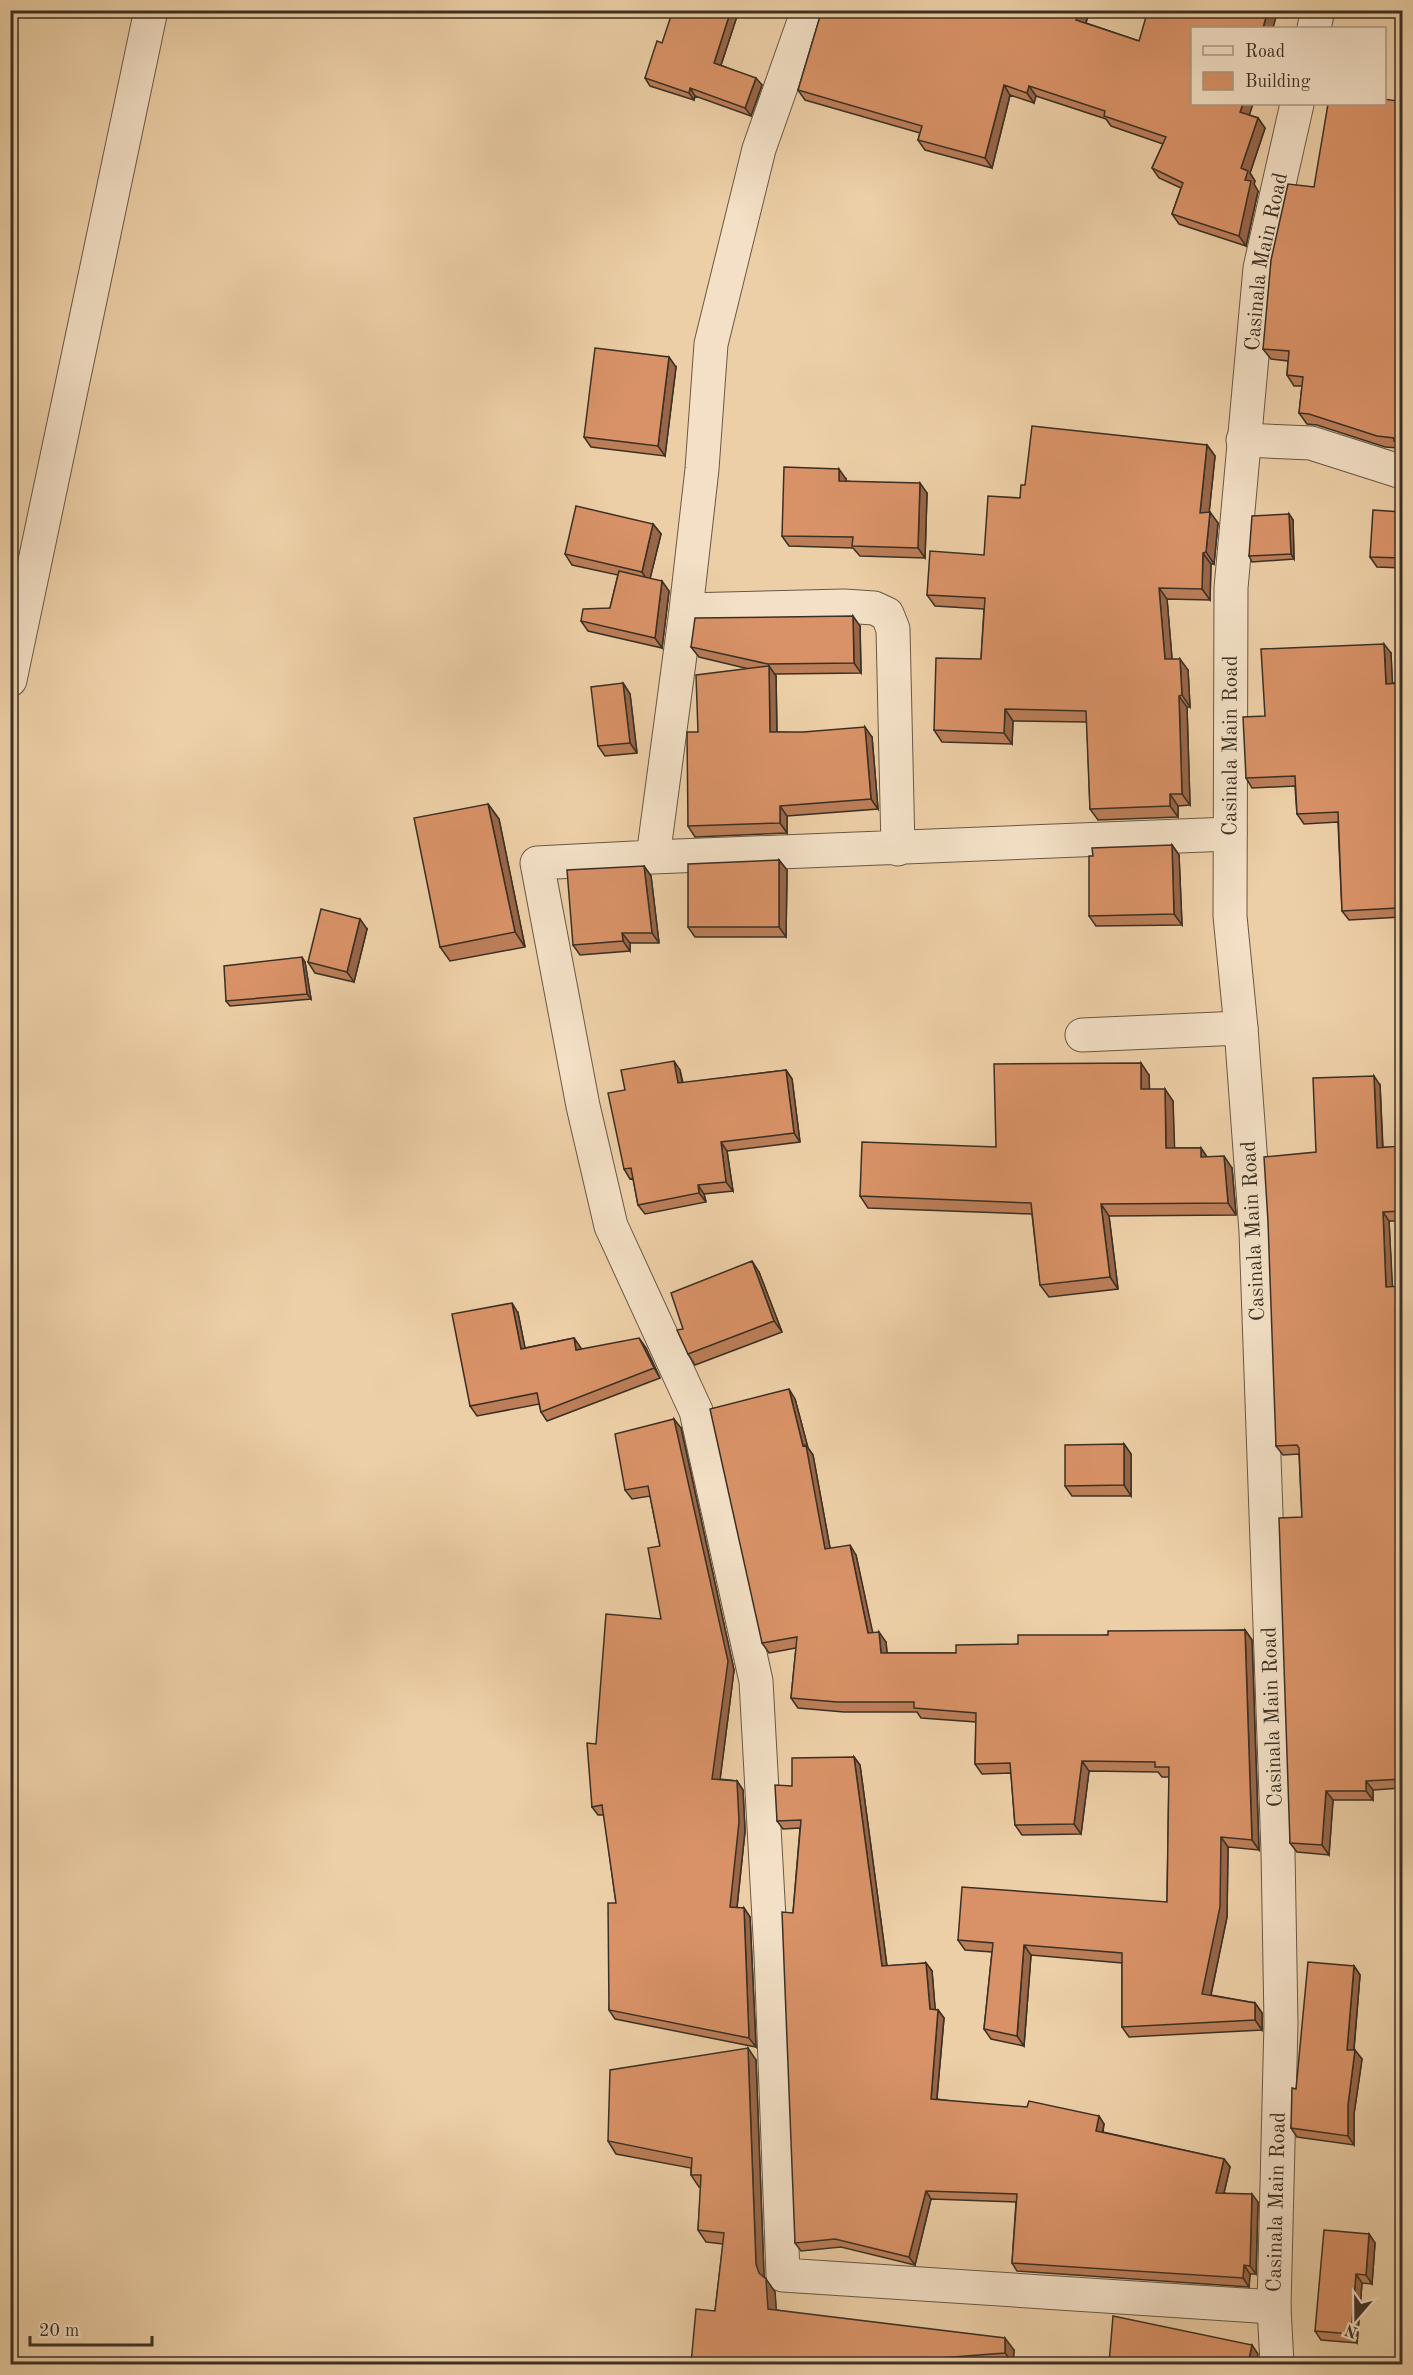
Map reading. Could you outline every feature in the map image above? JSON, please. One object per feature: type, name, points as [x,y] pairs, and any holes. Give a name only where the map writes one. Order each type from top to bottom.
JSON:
[{"type":"street","points":[[10,680],[152,10]]},
{"type":"street","points":[[653,857],[702,469],[711,344],[759,149],[808,10]]},
{"type":"street","points":[[1314,27],[1318,10]]},
{"type":"street","name":"Casinala Main Road","points":[[1277,2364],[1274,2307],[1281,2023],[1278,1851],[1256,1232],[1230,916],[1231,588],[1260,268],[1297,105]]},
{"type":"street","points":[[1243,440],[1311,443],[1402,472]]},
{"type":"street","points":[[686,610],[844,606],[874,608],[888,614],[893,629],[898,849]]},
{"type":"street","points":[[1230,834],[537,863],[583,1106],[611,1226],[696,1411],[756,1681],[771,1955],[783,2275],[1274,2307]]},
{"type":"street","points":[[1082,1035],[1241,1028]]},
{"type":"building","points":[[673,10],[731,10],[714,63],[756,78],[745,108],[690,88],[689,93],[645,78],[657,41],[662,43]]},
{"type":"building","points":[[817,10],[1080,10],[1076,20],[1139,41],[1148,10],[1268,10],[1263,27],[1191,27],[1191,105],[1243,105],[1240,112],[1258,118],[1241,168],[1248,171],[1245,180],[1251,181],[1239,236],[1172,214],[1183,183],[1152,168],[1166,137],[1104,116],[1105,111],[1029,86],[1027,93],[1004,85],[985,158],[918,140],[922,126],[798,90],[821,13]]},
{"type":"building","points":[[1402,71],[1402,446],[1394,441],[1394,438],[1377,436],[1309,414],[1299,413],[1303,377],[1287,375],[1289,351],[1263,349],[1271,260],[1288,184],[1314,187],[1328,105],[1386,105],[1386,99],[1397,101]]},
{"type":"building","points":[[595,348],[669,357],[658,446],[584,437]]},
{"type":"building","points":[[1032,426],[1207,445],[1200,513],[1210,512],[1206,552],[1203,553],[1202,589],[1159,588],[1165,659],[1180,659],[1182,695],[1179,696],[1182,794],[1170,794],[1170,806],[1090,809],[1086,711],[1005,709],[1004,733],[934,730],[936,658],[981,659],[985,598],[927,595],[930,551],[984,555],[988,496],[1020,498],[1021,485],[1025,485]]},
{"type":"building","points":[[784,467],[839,469],[839,481],[920,483],[918,548],[852,546],[853,537],[782,536]]},
{"type":"building","points":[[576,506],[653,524],[642,572],[565,554]]},
{"type":"building","points":[[1373,510],[1402,512],[1402,558],[1370,557]]},
{"type":"building","points":[[1289,514],[1291,554],[1249,556],[1252,516]]},
{"type":"building","points":[[619,571],[662,581],[655,638],[581,621],[583,609],[610,608]]},
{"type":"building","points":[[853,616],[854,663],[768,664],[691,647],[695,618]]},
{"type":"building","points":[[1384,644],[1386,684],[1402,683],[1402,877],[1397,877],[1398,908],[1342,911],[1338,812],[1297,814],[1295,776],[1246,778],[1243,717],[1265,716],[1261,649]]},
{"type":"building","points":[[769,666],[770,732],[865,727],[871,799],[780,806],[780,823],[688,826],[687,732],[698,732],[696,675]]},
{"type":"building","points":[[623,683],[630,743],[598,746],[591,687]]},
{"type":"building","points":[[488,804],[515,932],[440,947],[414,818]]},
{"type":"building","points":[[1172,845],[1174,914],[1089,916],[1089,856],[1093,856],[1092,848]]},
{"type":"building","points":[[779,860],[779,927],[688,927],[688,864]]},
{"type":"building","points":[[644,866],[652,933],[622,933],[623,941],[573,945],[567,870]]},
{"type":"building","points":[[321,909],[360,919],[347,972],[308,962]]},
{"type":"building","points":[[302,957],[307,994],[226,1001],[224,966]]},
{"type":"building","points":[[674,1061],[678,1083],[786,1070],[794,1133],[721,1142],[726,1182],[698,1185],[699,1193],[638,1205],[631,1168],[624,1169],[608,1093],[625,1090],[621,1070]]},
{"type":"building","points":[[1141,1063],[1141,1089],[1165,1089],[1166,1148],[1201,1148],[1201,1157],[1224,1156],[1228,1203],[1101,1204],[1110,1277],[1040,1285],[1031,1203],[860,1196],[862,1142],[996,1147],[994,1064]]},
{"type":"building","points":[[1374,1076],[1377,1148],[1401,1146],[1402,1164],[1402,1211],[1383,1212],[1386,1287],[1402,1286],[1402,1779],[1366,1781],[1366,1791],[1326,1791],[1322,1845],[1290,1843],[1279,1518],[1302,1517],[1299,1448],[1297,1445],[1276,1446],[1264,1157],[1316,1152],[1313,1078]]},
{"type":"building","points":[[752,1261],[774,1321],[688,1354],[677,1330],[683,1329],[671,1293]]},
{"type":"building","points":[[512,1303],[521,1349],[574,1338],[576,1350],[639,1338],[654,1368],[541,1412],[537,1393],[470,1406],[452,1314]]},
{"type":"building","points":[[789,1389],[803,1446],[806,1445],[825,1549],[850,1545],[868,1633],[879,1632],[881,1653],[956,1653],[956,1645],[1018,1644],[1018,1635],[1108,1635],[1108,1631],[1245,1630],[1252,1840],[1221,1837],[1220,1907],[1202,1994],[1255,2003],[1255,2020],[1122,2027],[1122,1953],[1024,1945],[1017,2036],[984,2029],[993,1943],[958,1940],[962,1887],[1167,1902],[1169,1767],[1155,1767],[1155,1762],[1082,1761],[1074,1824],[1015,1825],[1010,1763],[975,1764],[976,1713],[914,1708],[914,1702],[837,1702],[791,1698],[797,1637],[762,1643],[710,1409]]},
{"type":"building","points":[[674,1419],[728,1661],[712,1779],[737,1781],[739,1822],[730,1907],[744,1908],[749,2038],[609,2010],[608,1903],[616,1903],[602,1805],[592,1807],[587,1743],[596,1744],[606,1614],[661,1619],[648,1548],[660,1546],[648,1486],[625,1490],[615,1434]]},
{"type":"building","points":[[1124,1444],[1124,1485],[1065,1486],[1065,1445]]},
{"type":"building","points":[[854,1757],[882,1966],[926,1963],[930,2009],[938,2010],[931,2099],[1027,2107],[1029,2101],[1099,2116],[1096,2131],[1224,2159],[1216,2193],[1252,2194],[1250,2266],[1244,2265],[1243,2278],[1012,2263],[1017,2194],[926,2191],[909,2257],[835,2239],[795,2243],[782,1912],[793,1913],[801,1820],[777,1821],[775,1785],[792,1786],[792,1758]]},
{"type":"building","points":[[1308,1962],[1354,1966],[1347,2050],[1355,2050],[1348,2105],[1348,2136],[1291,2128],[1292,2088],[1296,2089]]},
{"type":"building","points":[[748,2048],[756,2264],[759,2273],[766,2279],[768,2309],[1005,2338],[1005,2353],[927,2359],[926,2364],[691,2364],[696,2309],[715,2311],[724,2233],[698,2230],[701,2175],[691,2175],[692,2158],[608,2141],[610,2070]]},
{"type":"building","points":[[1324,2230],[1369,2234],[1366,2275],[1356,2274],[1351,2334],[1315,2331]]},
{"type":"building","points":[[1113,2316],[1252,2345],[1248,2364],[1109,2364]]}]
